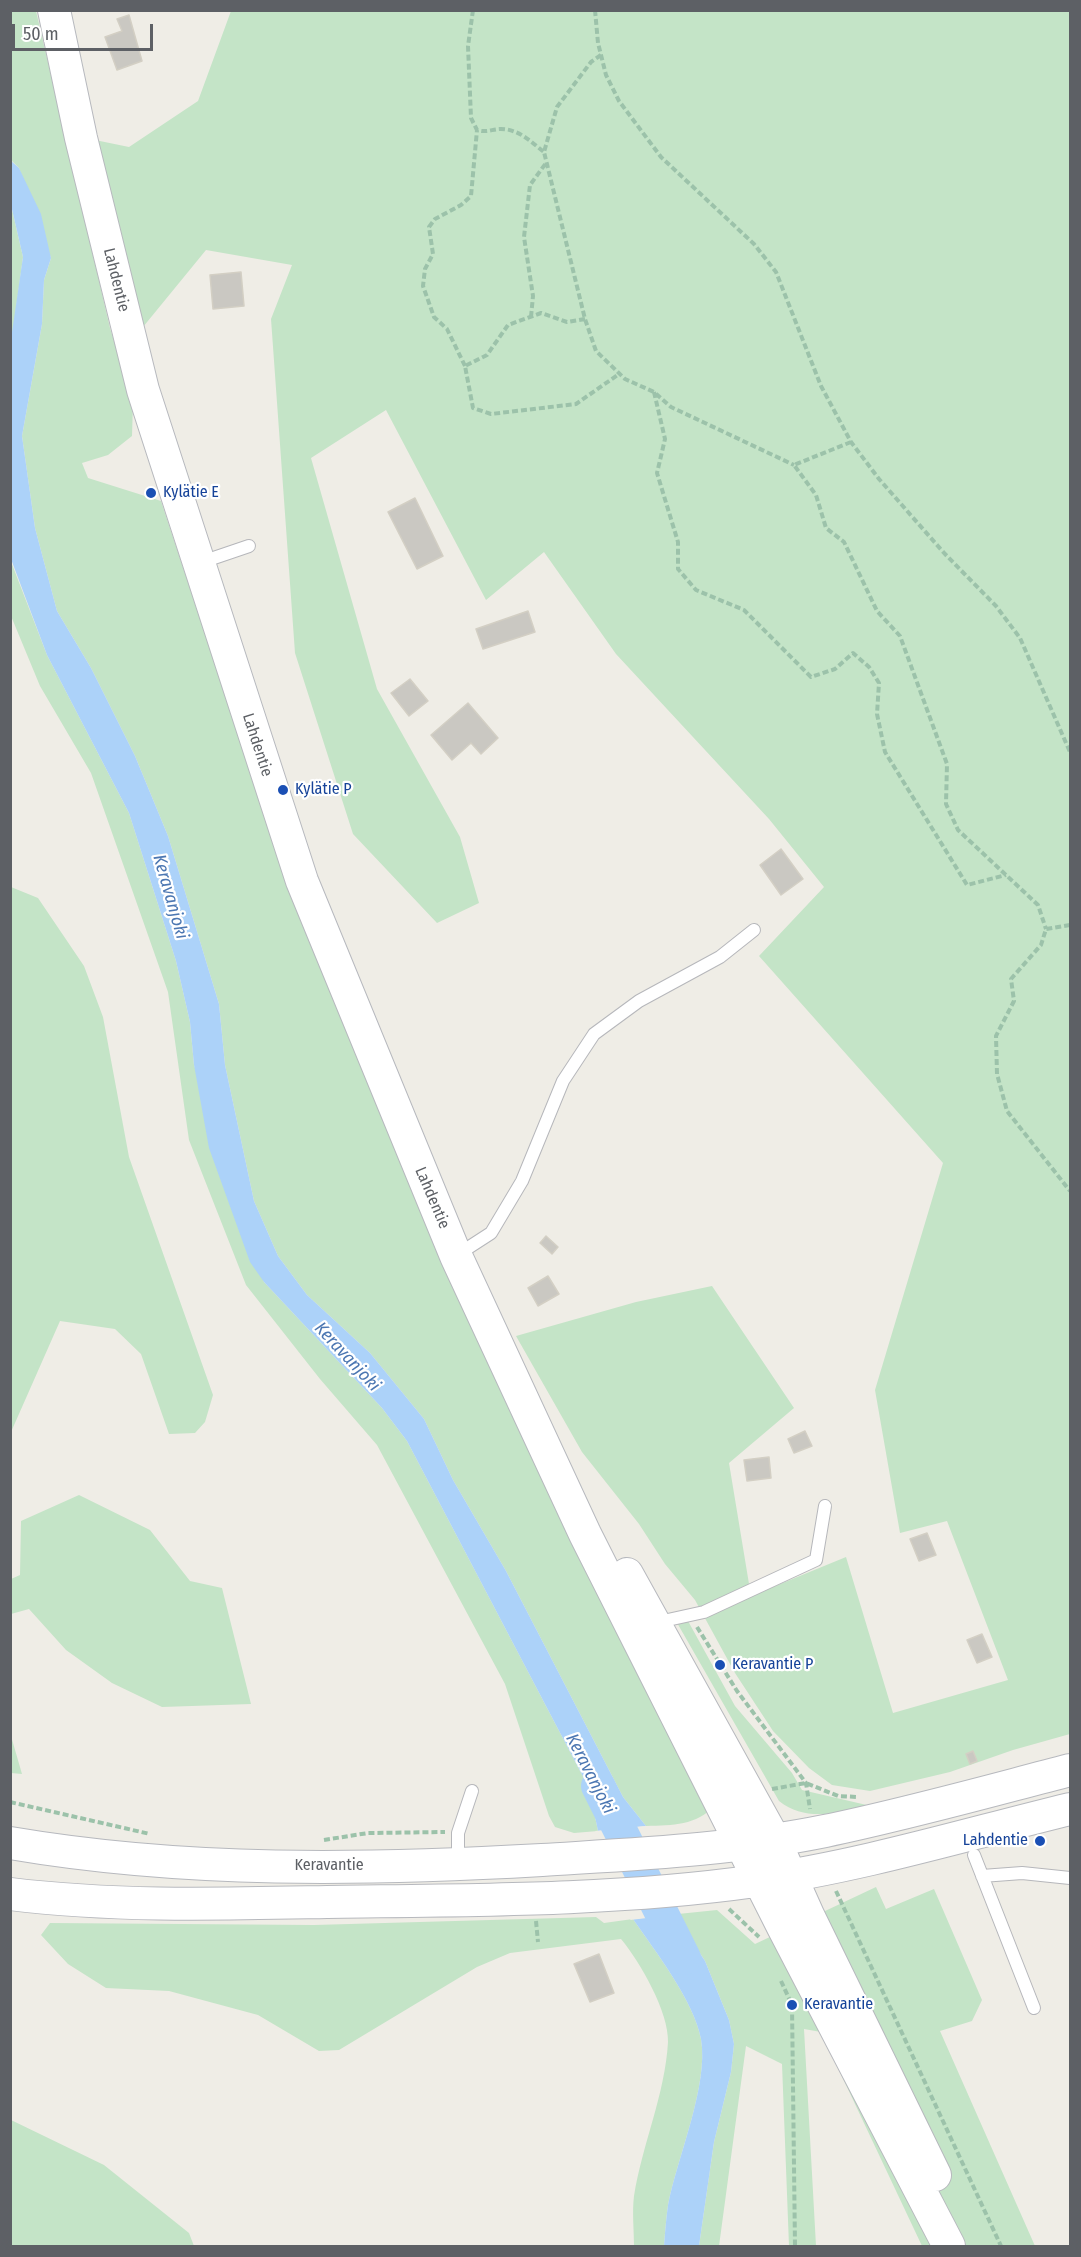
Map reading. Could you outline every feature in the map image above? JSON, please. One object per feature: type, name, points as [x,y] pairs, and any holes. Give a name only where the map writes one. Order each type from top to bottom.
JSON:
[{"type":"main road","name":"Lahdentie","points":[[54,10],[81,138],[143,390],[302,881],[456,1256],[492,1338],[548,1449],[585,1534],[645,1626],[774,1839],[968,2247]]},
{"type":"main road","name":"Lahdentie","points":[[645,1626],[759,1881],[949,2247]]},
{"type":"main road","name":"Keravantie","points":[[10,1843],[79,1853],[206,1864],[326,1868],[458,1865],[594,1857],[686,1850],[827,1830],[1071,1770]]},
{"type":"main road","points":[[10,1894],[121,1904],[190,1904],[533,1900],[716,1894],[759,1881],[1071,1809]]},
{"type":"lane","points":[[198,563],[249,546]]},
{"type":"lane","points":[[456,1256],[491,1233],[522,1181],[563,1081],[594,1034],[639,1001],[720,957],[754,930]]},
{"type":"lane","points":[[645,1626],[714,1608],[816,1560],[825,1506]]},
{"type":"lane","points":[[458,1865],[458,1833],[472,1791]]},
{"type":"lane","points":[[974,1855],[1034,2008]]},
{"type":"lane","points":[[982,1876],[1022,1873],[1071,1878]]},
{"type":"path","points":[[473,10],[468,46],[471,118],[477,130],[471,196],[461,206],[435,219],[429,227],[433,254],[425,269],[423,286],[434,317],[447,329],[465,366],[473,408],[491,414],[576,404],[619,374]]},
{"type":"path","points":[[595,10],[601,55],[619,101],[660,157],[754,244],[776,272],[821,386],[851,442],[879,479],[945,554],[996,606],[1020,638],[1071,752]]},
{"type":"path","points":[[601,55],[591,62],[557,107],[544,152],[585,319],[597,351],[624,379],[654,392],[671,407],[794,465],[816,495],[826,528],[844,542],[877,610],[900,636],[947,764],[946,804],[958,830],[1038,905],[1046,929],[1041,945],[1011,979],[1014,1002],[996,1036],[997,1074],[1007,1111],[1071,1191]]},
{"type":"path","points":[[477,130],[488,133],[501,129],[522,134],[544,152]]},
{"type":"path","points":[[531,317],[533,296],[524,237],[525,226],[530,185],[547,162]]},
{"type":"path","points":[[465,366],[487,355],[508,325],[542,313],[567,322],[585,319]]},
{"type":"path","points":[[654,392],[665,439],[657,473],[678,542],[678,569],[696,590],[744,610],[811,677],[835,669],[853,654],[869,667],[879,683],[877,714],[885,752],[967,885],[1006,875]]},
{"type":"path","points":[[794,465],[851,442]]},
{"type":"path","points":[[1046,929],[1071,925]]},
{"type":"path","points":[[688,1614],[744,1700],[807,1783],[810,1808]]},
{"type":"path","points":[[768,1790],[807,1783]]},
{"type":"path","points":[[10,1802],[162,1836]]},
{"type":"path","points":[[316,1842],[368,1833],[458,1833]]},
{"type":"path","points":[[716,1894],[760,1938],[764,1947]]},
{"type":"path","points":[[840,1899],[1001,2247]]},
{"type":"path","points":[[778,1976],[792,2005],[795,2247]]},
{"type":"green space","points":[[10,11],[36,11],[110,328],[133,403],[132,436],[108,455],[82,463],[88,478],[161,501],[276,848],[416,1202],[581,1545],[715,1805],[692,1821],[646,1826],[623,1797],[506,1571],[453,1480],[424,1419],[370,1353],[307,1295],[278,1256],[254,1201],[225,1065],[219,1004],[168,836],[135,756],[91,668],[57,611],[35,528],[22,436],[42,324],[44,280],[51,258],[19,168],[11,160]]},
{"type":"green space","points":[[231,11],[1070,11],[1070,1734],[1013,1750],[950,1772],[870,1791],[832,1785],[809,1768],[773,1731],[735,1673],[695,1600],[665,1564],[639,1524],[582,1452],[516,1336],[636,1302],[712,1286],[794,1408],[729,1463],[751,1596],[846,1557],[893,1713],[1008,1680],[947,1521],[900,1533],[875,1390],[943,1163],[759,956],[824,887],[769,819],[616,654],[544,552],[486,600],[386,410],[311,458],[377,689],[460,837],[479,903],[437,923],[353,834],[295,653],[271,319],[292,265],[206,250],[143,327],[95,140],[129,147],[198,101]]},
{"type":"green space","points":[[11,205],[23,257],[11,346]]},
{"type":"green space","points":[[10,559],[47,655],[129,813],[176,961],[190,1022],[194,1065],[264,1282],[382,1408],[407,1441],[589,1788],[598,1831],[574,1833],[555,1827],[549,1816],[505,1684],[377,1445],[320,1379],[246,1285],[189,1140],[168,992],[91,773],[40,686],[11,616]]},
{"type":"green space","points":[[11,887],[38,898],[84,966],[103,1017],[129,1157],[213,1395],[205,1422],[195,1433],[169,1434],[141,1354],[115,1329],[60,1321],[11,1432]]},
{"type":"green space","points":[[79,1495],[150,1530],[190,1581],[222,1588],[251,1704],[162,1707],[112,1683],[66,1650],[29,1609],[11,1614],[11,1579],[20,1575],[21,1521]]},
{"type":"green space","points":[[676,1621],[688,1621],[735,1706],[792,1773],[802,1790],[871,1806],[835,1813],[812,1814],[790,1808],[779,1801]]},
{"type":"green space","points":[[11,1736],[22,1774],[11,1773]]},
{"type":"green space","points":[[876,1887],[886,1909],[934,1889],[982,2000],[972,2021],[940,2031],[1035,2246],[922,2246],[821,2032],[804,2029],[816,2246],[789,2246],[782,2064],[746,2046],[719,2246],[699,2246],[714,2142],[731,2072],[734,2044],[729,2020],[705,1961],[684,1929],[678,1914],[717,1910],[755,1944]]},
{"type":"green space","points":[[596,1917],[604,1923],[633,1919],[682,1993],[691,2009],[701,2039],[700,2078],[691,2122],[672,2186],[664,2246],[634,2246],[633,2208],[638,2177],[663,2081],[668,2042],[667,2030],[659,2002],[652,1988],[621,1939],[510,1953],[477,1967],[339,2050],[319,2051],[258,2015],[169,1991],[106,1988],[68,1964],[41,1935],[50,1923],[314,1925]]},
{"type":"green space","points":[[11,2120],[104,2165],[189,2233],[194,2246],[11,2246]]},
{"type":"water","points":[[10,160],[19,168],[41,214],[51,258],[44,280],[42,324],[22,436],[35,528],[57,611],[91,668],[135,756],[168,836],[219,1004],[225,1065],[254,1201],[278,1256],[307,1295],[370,1353],[424,1419],[453,1480],[506,1571],[623,1797],[646,1826],[598,1831],[589,1788],[407,1441],[382,1408],[264,1282],[250,1262],[209,1148],[194,1065],[190,1022],[176,961],[129,813],[47,655],[11,559],[10,346],[23,257],[11,205]]},
{"type":"water","points":[[678,1914],[684,1929],[705,1961],[729,2020],[734,2044],[731,2072],[714,2142],[699,2246],[664,2246],[672,2186],[691,2122],[700,2078],[701,2039],[691,2009],[682,1993],[633,1919]]},
{"type":"pier","points":[[649,1826],[647,1829],[598,1834],[595,1831]]},
{"type":"pier","points":[[678,1911],[681,1914],[630,1920],[632,1917]]},
{"type":"building","points":[[129,15],[142,61],[117,70],[105,37],[122,31],[117,19]]},
{"type":"building","points":[[241,272],[244,306],[213,309],[210,275]]},
{"type":"building","points":[[415,498],[443,556],[417,569],[388,512]]},
{"type":"building","points":[[528,611],[535,632],[483,649],[476,629]]},
{"type":"building","points":[[410,679],[428,701],[409,716],[391,693]]},
{"type":"building","points":[[468,703],[498,738],[481,754],[471,743],[452,760],[431,735]]},
{"type":"building","points":[[781,849],[803,879],[781,895],[760,865]]},
{"type":"building","points":[[546,1236],[558,1247],[552,1254],[540,1243]]},
{"type":"building","points":[[548,1276],[559,1294],[538,1306],[528,1288]]},
{"type":"building","points":[[805,1431],[812,1446],[794,1453],[788,1439]]},
{"type":"building","points":[[769,1457],[771,1478],[747,1481],[744,1460]]},
{"type":"building","points":[[927,1533],[936,1555],[919,1561],[910,1539]]},
{"type":"building","points":[[982,1634],[992,1657],[977,1663],[967,1640]]},
{"type":"building","points":[[973,1751],[977,1761],[970,1764],[966,1754]]},
{"type":"building","points":[[599,1954],[614,1993],[590,2002],[574,1964]]},
{"type":"waterway","name":"Keravanjoki","points":[[598,1786],[684,1958]]},
{"type":"place","name":"Kylätie E","points":[[151,493]]},
{"type":"place","name":"Kylätie P","points":[[283,790]]},
{"type":"place","name":"Keravantie P","points":[[720,1665]]},
{"type":"place","name":"Lahdentie","points":[[1040,1841]]},
{"type":"place","name":"Keravantie","points":[[792,2005]]}]
